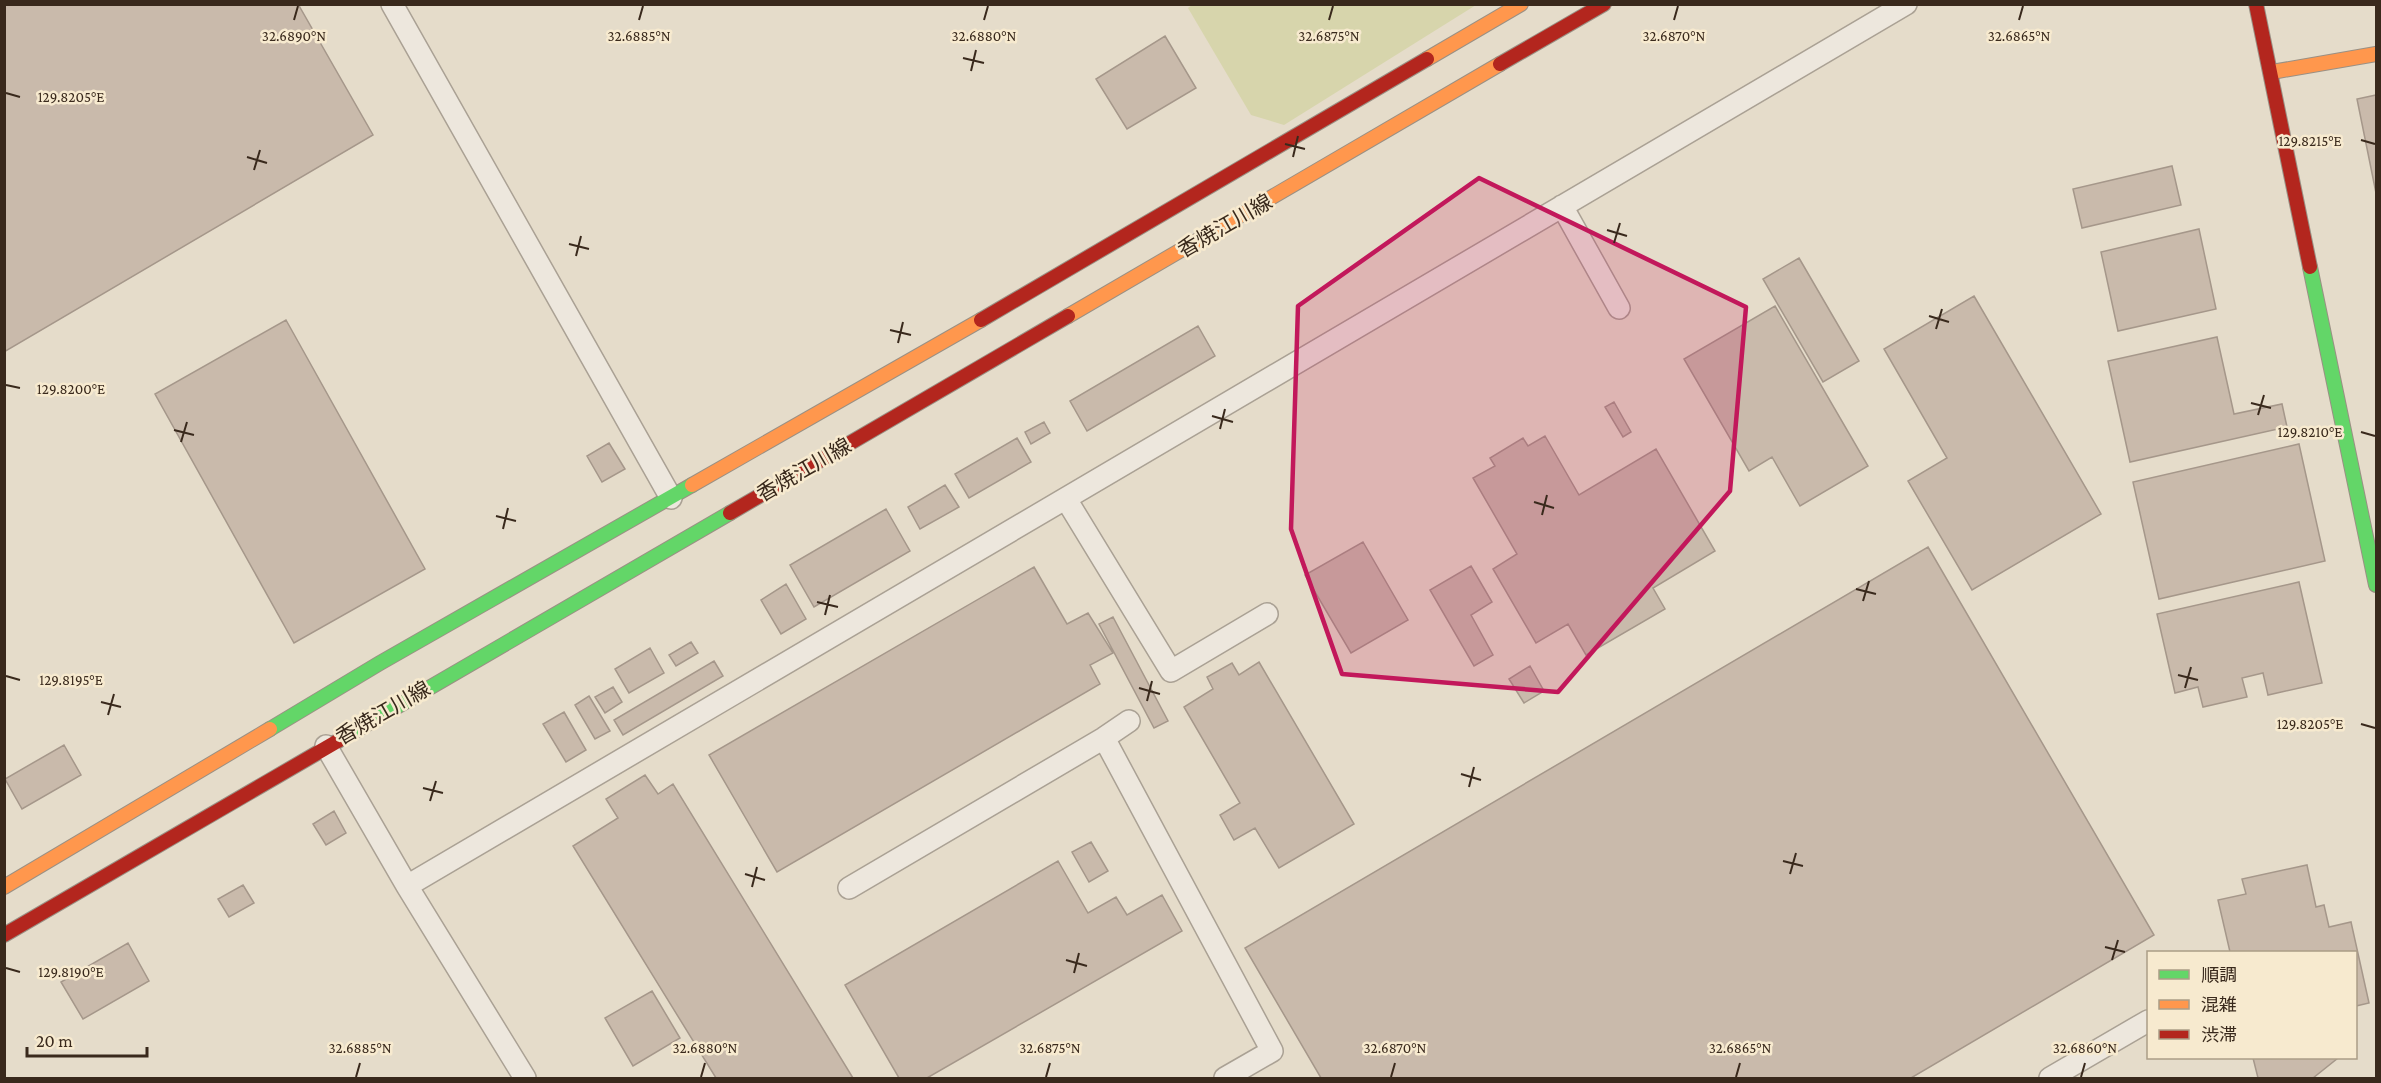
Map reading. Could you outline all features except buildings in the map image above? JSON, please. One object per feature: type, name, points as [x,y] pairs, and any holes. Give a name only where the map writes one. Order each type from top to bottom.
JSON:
[{"type":"main road","name":"香焼江川線","points":[[4,887],[380,663],[983,319],[1521,4]]},
{"type":"main road","name":"香焼江川線","points":[[4,935],[326,746],[983,368],[1604,4]]},
{"type":"main road","points":[[2256,4],[2376,585]]},
{"type":"main road","points":[[2271,72],[2376,54]]},
{"type":"lane","points":[[392,4],[671,498]]},
{"type":"lane","points":[[407,886],[1906,4]]},
{"type":"lane","points":[[1562,206],[1619,308]]},
{"type":"lane","points":[[1066,499],[1171,671],[1267,614]]},
{"type":"lane","points":[[849,888],[1104,738],[1129,720]]},
{"type":"lane","points":[[1104,738],[1272,1051],[1225,1078]]},
{"type":"lane","points":[[326,746],[407,886],[525,1078]]},
{"type":"lane","points":[[2050,1078],[2147,1022]]},
{"type":"highlighted area","points":[[1479,178],[1746,307],[1730,491],[1558,692],[1342,674],[1291,529],[1298,306]]},
{"type":"shaded area","points":[[1193,4],[1476,5],[1284,125],[1251,115],[1188,8]]},
{"type":"traffic: fast","points":[[2310,267],[2376,585]]},
{"type":"traffic: fast","points":[[270,729],[380,663],[692,485]]},
{"type":"traffic: fast","points":[[343,738],[730,513]]},
{"type":"traffic: slow","points":[[1427,59],[1521,4]]},
{"type":"traffic: slow","points":[[2272,72],[2376,54]]},
{"type":"traffic: slow","points":[[1068,316],[1500,64]]},
{"type":"traffic: slow","points":[[692,485],[981,320]]},
{"type":"traffic: slow","points":[[4,887],[270,729]]},
{"type":"traffic: jam","points":[[1500,64],[1604,4]]},
{"type":"traffic: jam","points":[[2256,4],[2310,267]]},
{"type":"traffic: jam","points":[[981,320],[1427,59]]},
{"type":"traffic: jam","points":[[730,513],[1068,316]]},
{"type":"traffic: jam","points":[[4,935],[343,738]]}]
